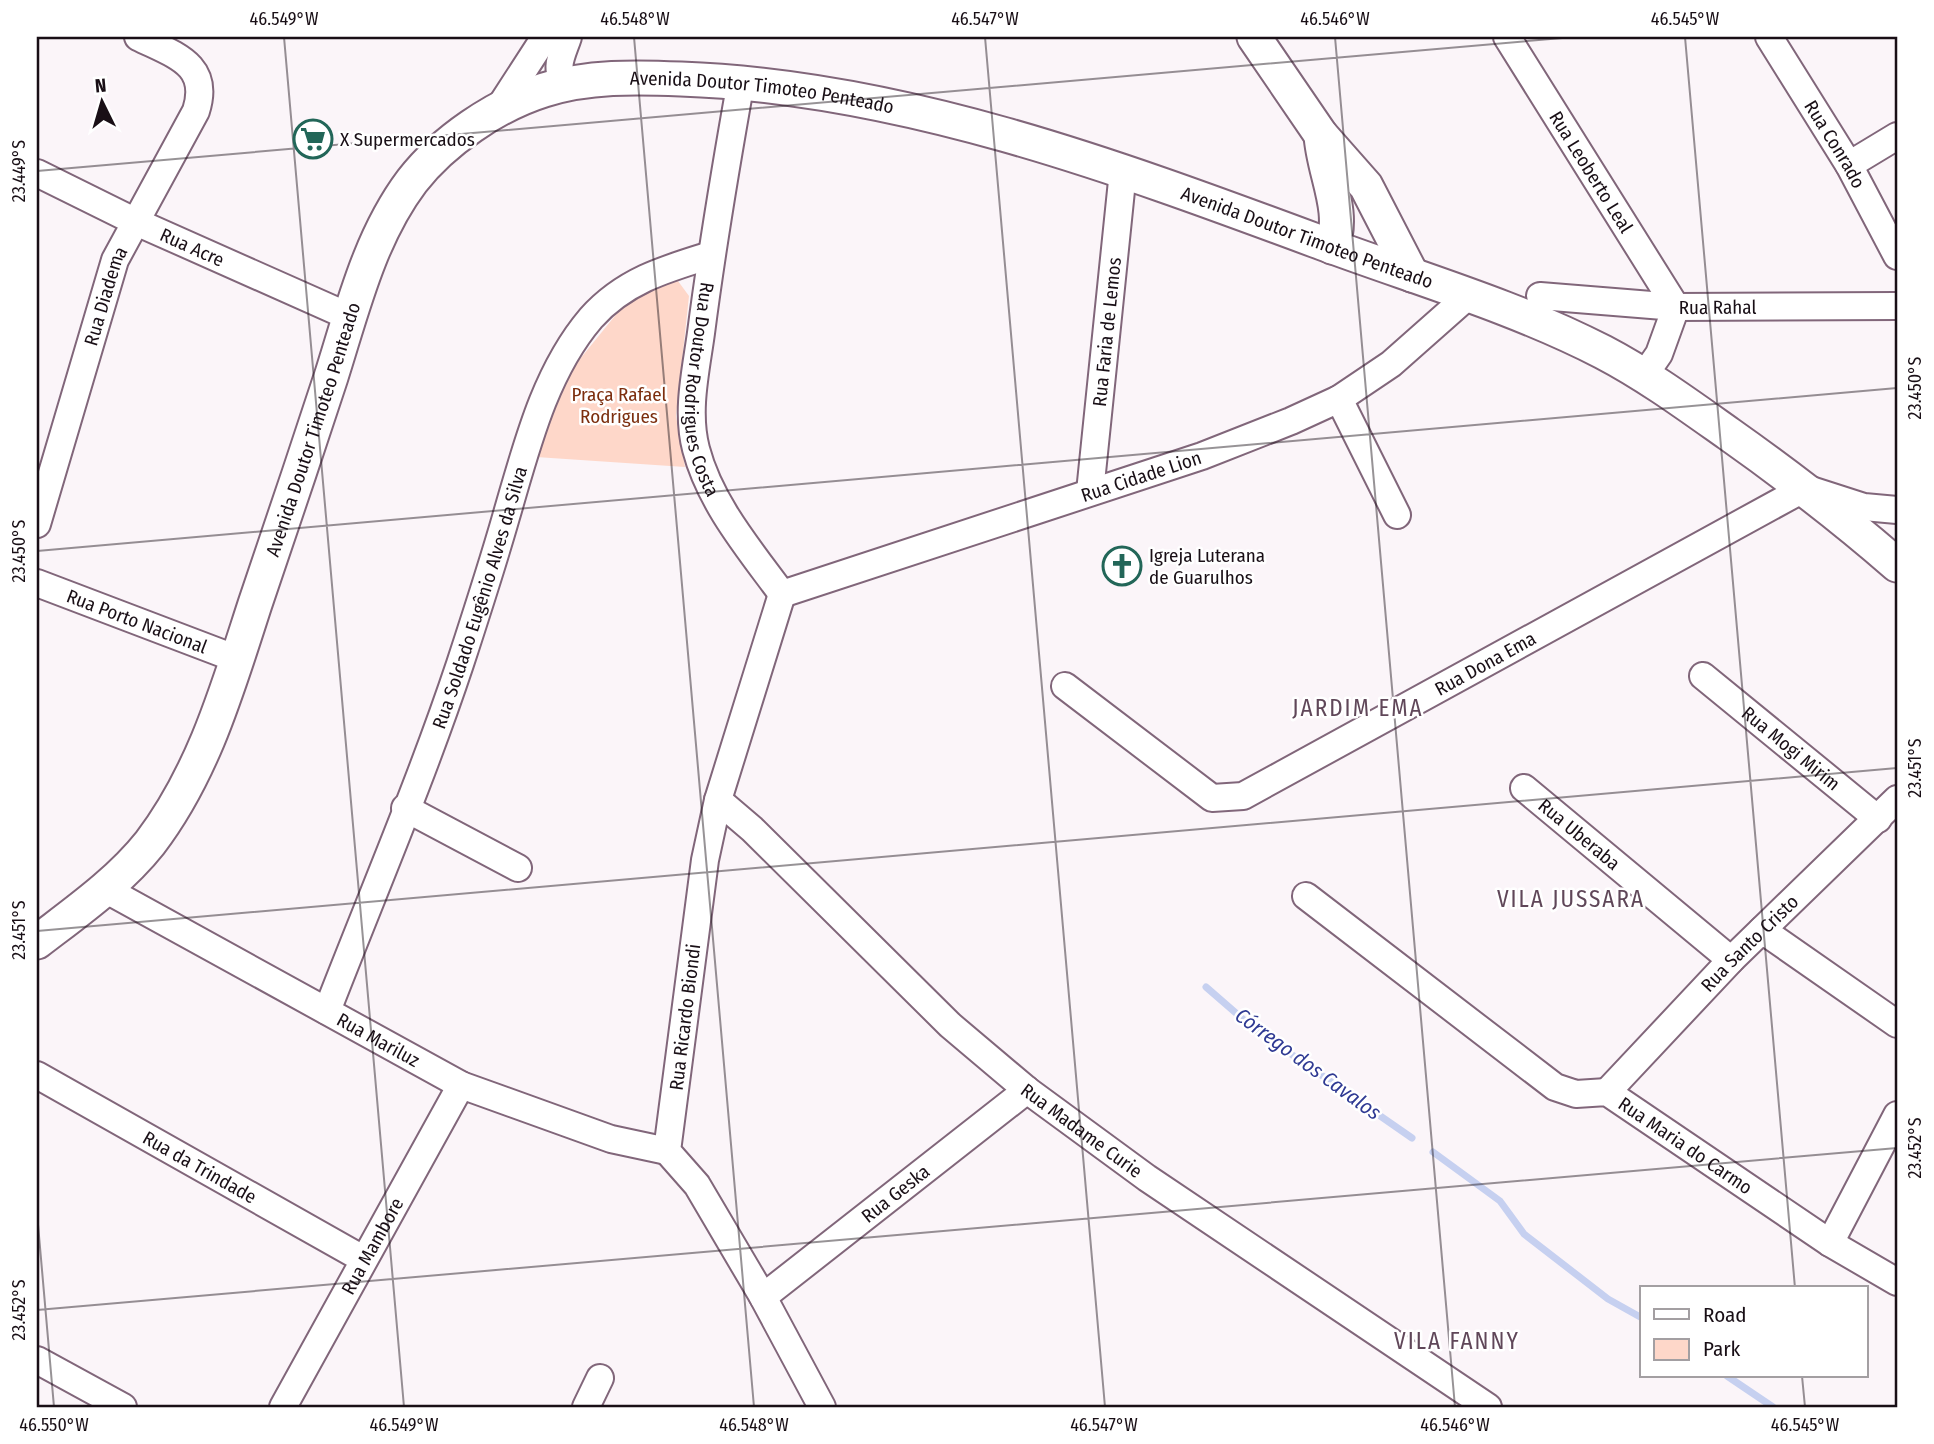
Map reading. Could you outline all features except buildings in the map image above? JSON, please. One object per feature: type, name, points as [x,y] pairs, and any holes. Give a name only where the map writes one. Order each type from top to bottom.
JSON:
[{"type":"main road","points":[[1254,37],[1321,135],[1366,186],[1412,275]]},
{"type":"main road","name":"Avenida Doutor Timoteo Penteado","points":[[37,942],[105,889],[147,847],[184,792],[216,723],[350,317],[390,215],[416,176],[499,108],[546,89],[638,77],[741,81],[827,94],[926,116],[1054,148],[1123,171],[1469,295],[1656,373],[1805,488],[1897,565]]},
{"type":"main road","points":[[1321,135],[1322,153],[1338,216],[1338,232],[1332,247]]},
{"type":"street","name":"Rua Diadema","points":[[37,524],[115,261],[134,221],[196,111],[201,95],[200,81],[192,68],[180,58],[138,37]]},
{"type":"street","points":[[499,108],[545,37]]},
{"type":"street","points":[[568,37],[559,67],[561,76],[569,85]]},
{"type":"street","name":"Rua Leoberto Leal","points":[[1507,37],[1676,307]]},
{"type":"street","name":"Rua Conrado","points":[[1769,37],[1849,165],[1897,256]]},
{"type":"street","name":"Rua Doutor Rodrigues Costa","points":[[741,81],[711,256],[691,403],[695,447],[716,496],[743,541],[782,594]]},
{"type":"street","points":[[1849,165],[1897,136]]},
{"type":"street","name":"Rua Faria de Lemos","points":[[1090,492],[1123,171]]},
{"type":"street","name":"Rua Acre","points":[[37,173],[134,221],[350,317]]},
{"type":"street","name":"Rua Soldado Eugênio Alves da Silva","points":[[327,1011],[443,716],[532,428],[564,358],[591,319],[618,292],[655,271],[711,256]]},
{"type":"street","name":"Rua Cidade Lion","points":[[782,594],[1202,456],[1339,399],[1391,364],[1469,295]]},
{"type":"street","name":"Rua Rahal","points":[[1540,296],[1676,307],[1897,306]]},
{"type":"street","points":[[1656,373],[1676,307]]},
{"type":"street","points":[[1339,399],[1397,515]]},
{"type":"street","points":[[1805,488],[1864,507],[1897,510]]},
{"type":"street","name":"Rua Dona Ema","points":[[1065,687],[1212,798],[1243,796],[1805,488]]},
{"type":"street","name":"Rua Porto Nacional","points":[[37,583],[237,659]]},
{"type":"street","name":"Rua Ricardo Biondi","points":[[667,1151],[705,860],[718,800],[782,594]]},
{"type":"street","name":"Rua Mogi Mirim","points":[[1703,676],[1878,819]]},
{"type":"street","name":"Rua Uberaba","points":[[1524,788],[1731,960]]},
{"type":"street","name":"Rua Santo Cristo","points":[[1607,1092],[1731,960],[1897,799]]},
{"type":"street","name":"Rua Madame Curie","points":[[718,800],[752,829],[950,1025],[1027,1090],[1147,1178],[1488,1407]]},
{"type":"street","points":[[405,808],[518,868]]},
{"type":"street","name":"Rua Mariluz","points":[[105,889],[461,1085],[611,1139],[667,1151]]},
{"type":"street","name":"Rua Maria do Carmo","points":[[1306,895],[1555,1087],[1576,1094],[1607,1092],[1830,1243],[1897,1282]]},
{"type":"street","points":[[1762,930],[1897,1024]]},
{"type":"street","name":"Rua da Trindade","points":[[37,1075],[363,1259]]},
{"type":"street","name":"Rua Mambore","points":[[283,1407],[461,1085]]},
{"type":"street","name":"Rua Geska","points":[[763,1297],[1027,1090]]},
{"type":"street","points":[[1830,1243],[1897,1115]]},
{"type":"street","points":[[667,1151],[697,1185],[763,1297],[822,1407]]},
{"type":"street","points":[[37,1360],[123,1407]]},
{"type":"street","points":[[586,1407],[600,1378]]},
{"type":"green space","name":"Praça Rafael Rodrigues","points":[[678,281],[689,296],[676,416],[685,467],[536,457],[571,370],[623,306],[658,286]]},
{"type":"waterway","name":"Córrego dos Cavalos","points":[[1206,987],[1252,1027],[1412,1138]]},
{"type":"waterway","name":"Córrego dos Cavalos","points":[[1433,1152],[1500,1201],[1524,1234],[1608,1299],[1640,1317]]},
{"type":"waterway","name":"Córrego dos Cavalos","points":[[1730,1378],[1773,1407]]},
{"type":"place","name":"X Supermercados","points":[[313,139]]},
{"type":"place","name":"Igreja Luterana de Guarulhos","points":[[1122,566]]},
{"type":"district","name":"JARDIM EMA","points":[[1358,708]]},
{"type":"district","name":"VILA JUSSARA","points":[[1571,899]]},
{"type":"district","name":"VILA FANNY","points":[[1457,1341]]}]
